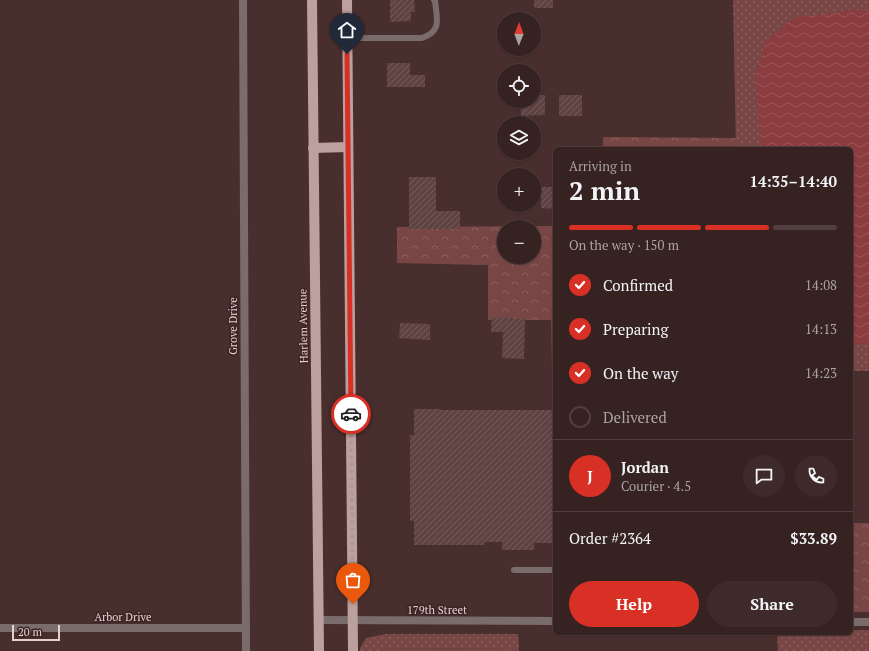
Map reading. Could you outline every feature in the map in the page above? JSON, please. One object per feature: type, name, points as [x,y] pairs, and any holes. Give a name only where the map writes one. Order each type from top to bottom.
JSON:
[{"type":"main road","name":"Harlem Avenue","points":[[312,0],[319,651]]},
{"type":"main road","points":[[347,0],[353,651]]},
{"type":"main road","points":[[313,148],[348,147]]},
{"type":"street","name":"Grove Drive","points":[[243,0],[246,651]]},
{"type":"street","name":"179th Street","points":[[318,620],[553,621]]},
{"type":"street","points":[[853,622],[869,622]]},
{"type":"street","name":"Arbor Drive","points":[[0,628],[246,628]]},
{"type":"lane","points":[[347,38],[422,38],[428,36],[434,31],[437,23],[436,1],[434,0]]},
{"type":"lane","points":[[514,570],[553,570]]},
{"type":"green space","points":[[733,0],[869,0],[869,10],[852,10],[762,147],[736,147]]},
{"type":"green space","points":[[603,137],[736,138],[736,147],[603,147]]},
{"type":"green space","points":[[497,226],[497,264],[541,264],[541,226],[553,226],[553,374],[551,320],[488,320],[488,265],[397,263],[397,227]]},
{"type":"green space","points":[[869,343],[869,371],[853,371],[853,345]]},
{"type":"green space","points":[[853,523],[869,523],[869,612],[853,612]]},
{"type":"green space","points":[[853,630],[869,630],[869,651],[778,651],[777,635],[853,635]]},
{"type":"green space","points":[[386,634],[518,634],[519,648],[381,649],[381,651],[360,651],[360,648],[366,638]]},
{"type":"green space","points":[[519,648],[519,651],[381,651],[381,649]]},
{"type":"water","points":[[852,10],[869,10],[869,343],[853,345],[853,147],[761,147],[755,77],[765,43],[793,18]]},
{"type":"building","points":[[390,0],[414,0],[415,12],[411,12],[411,21],[390,22]]},
{"type":"building","points":[[534,0],[553,0],[553,8],[534,8]]},
{"type":"building","points":[[387,63],[410,63],[410,75],[425,75],[425,87],[387,87]]},
{"type":"building","points":[[541,95],[545,95],[545,115],[521,116],[521,108],[541,108]]},
{"type":"building","points":[[559,95],[582,95],[582,116],[559,116]]},
{"type":"building","points":[[409,177],[436,177],[436,211],[460,211],[460,229],[409,229]]},
{"type":"building","points":[[541,187],[553,187],[553,209],[541,208]]},
{"type":"building","points":[[492,317],[525,319],[524,359],[502,358],[503,332],[491,332]]},
{"type":"building","points":[[400,323],[430,324],[430,340],[399,338]]},
{"type":"building","points":[[414,409],[553,410],[553,543],[534,543],[534,550],[502,550],[502,542],[484,542],[484,545],[414,545],[414,521],[410,521],[410,435],[414,435]]},
{"type":"way so far","points":[[351,414],[353,604]]},
{"type":"route","points":[[347,54],[351,414]]}]
